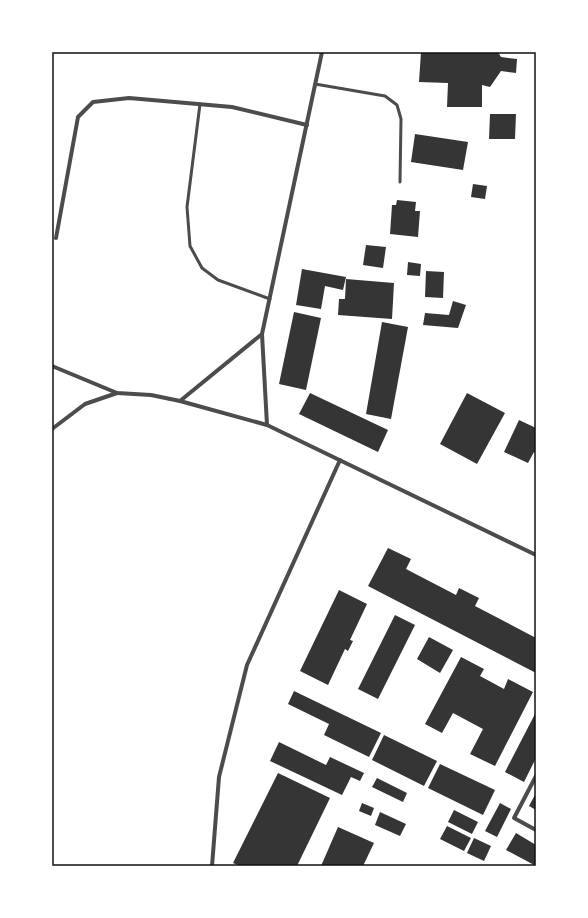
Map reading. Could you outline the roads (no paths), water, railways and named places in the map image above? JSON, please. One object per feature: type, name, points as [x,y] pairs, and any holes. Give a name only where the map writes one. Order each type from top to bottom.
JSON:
[{"type":"street","points":[[267,425],[262,334],[322,52]]},
{"type":"street","points":[[56,238],[78,116],[93,102],[129,98],[232,107],[307,125]]},
{"type":"street","points":[[180,401],[262,334]]},
{"type":"street","points":[[52,366],[117,393],[150,395],[180,401],[267,425],[536,555]]},
{"type":"street","points":[[52,429],[85,404],[117,393]]},
{"type":"street","points":[[212,866],[219,777],[247,665],[340,460]]},
{"type":"street","points":[[536,776],[514,818],[536,830]]},
{"type":"lane","points":[[315,84],[385,96],[397,104],[402,119],[400,182]]},
{"type":"lane","points":[[200,104],[187,206],[190,246],[202,268],[218,280],[270,299]]}]
